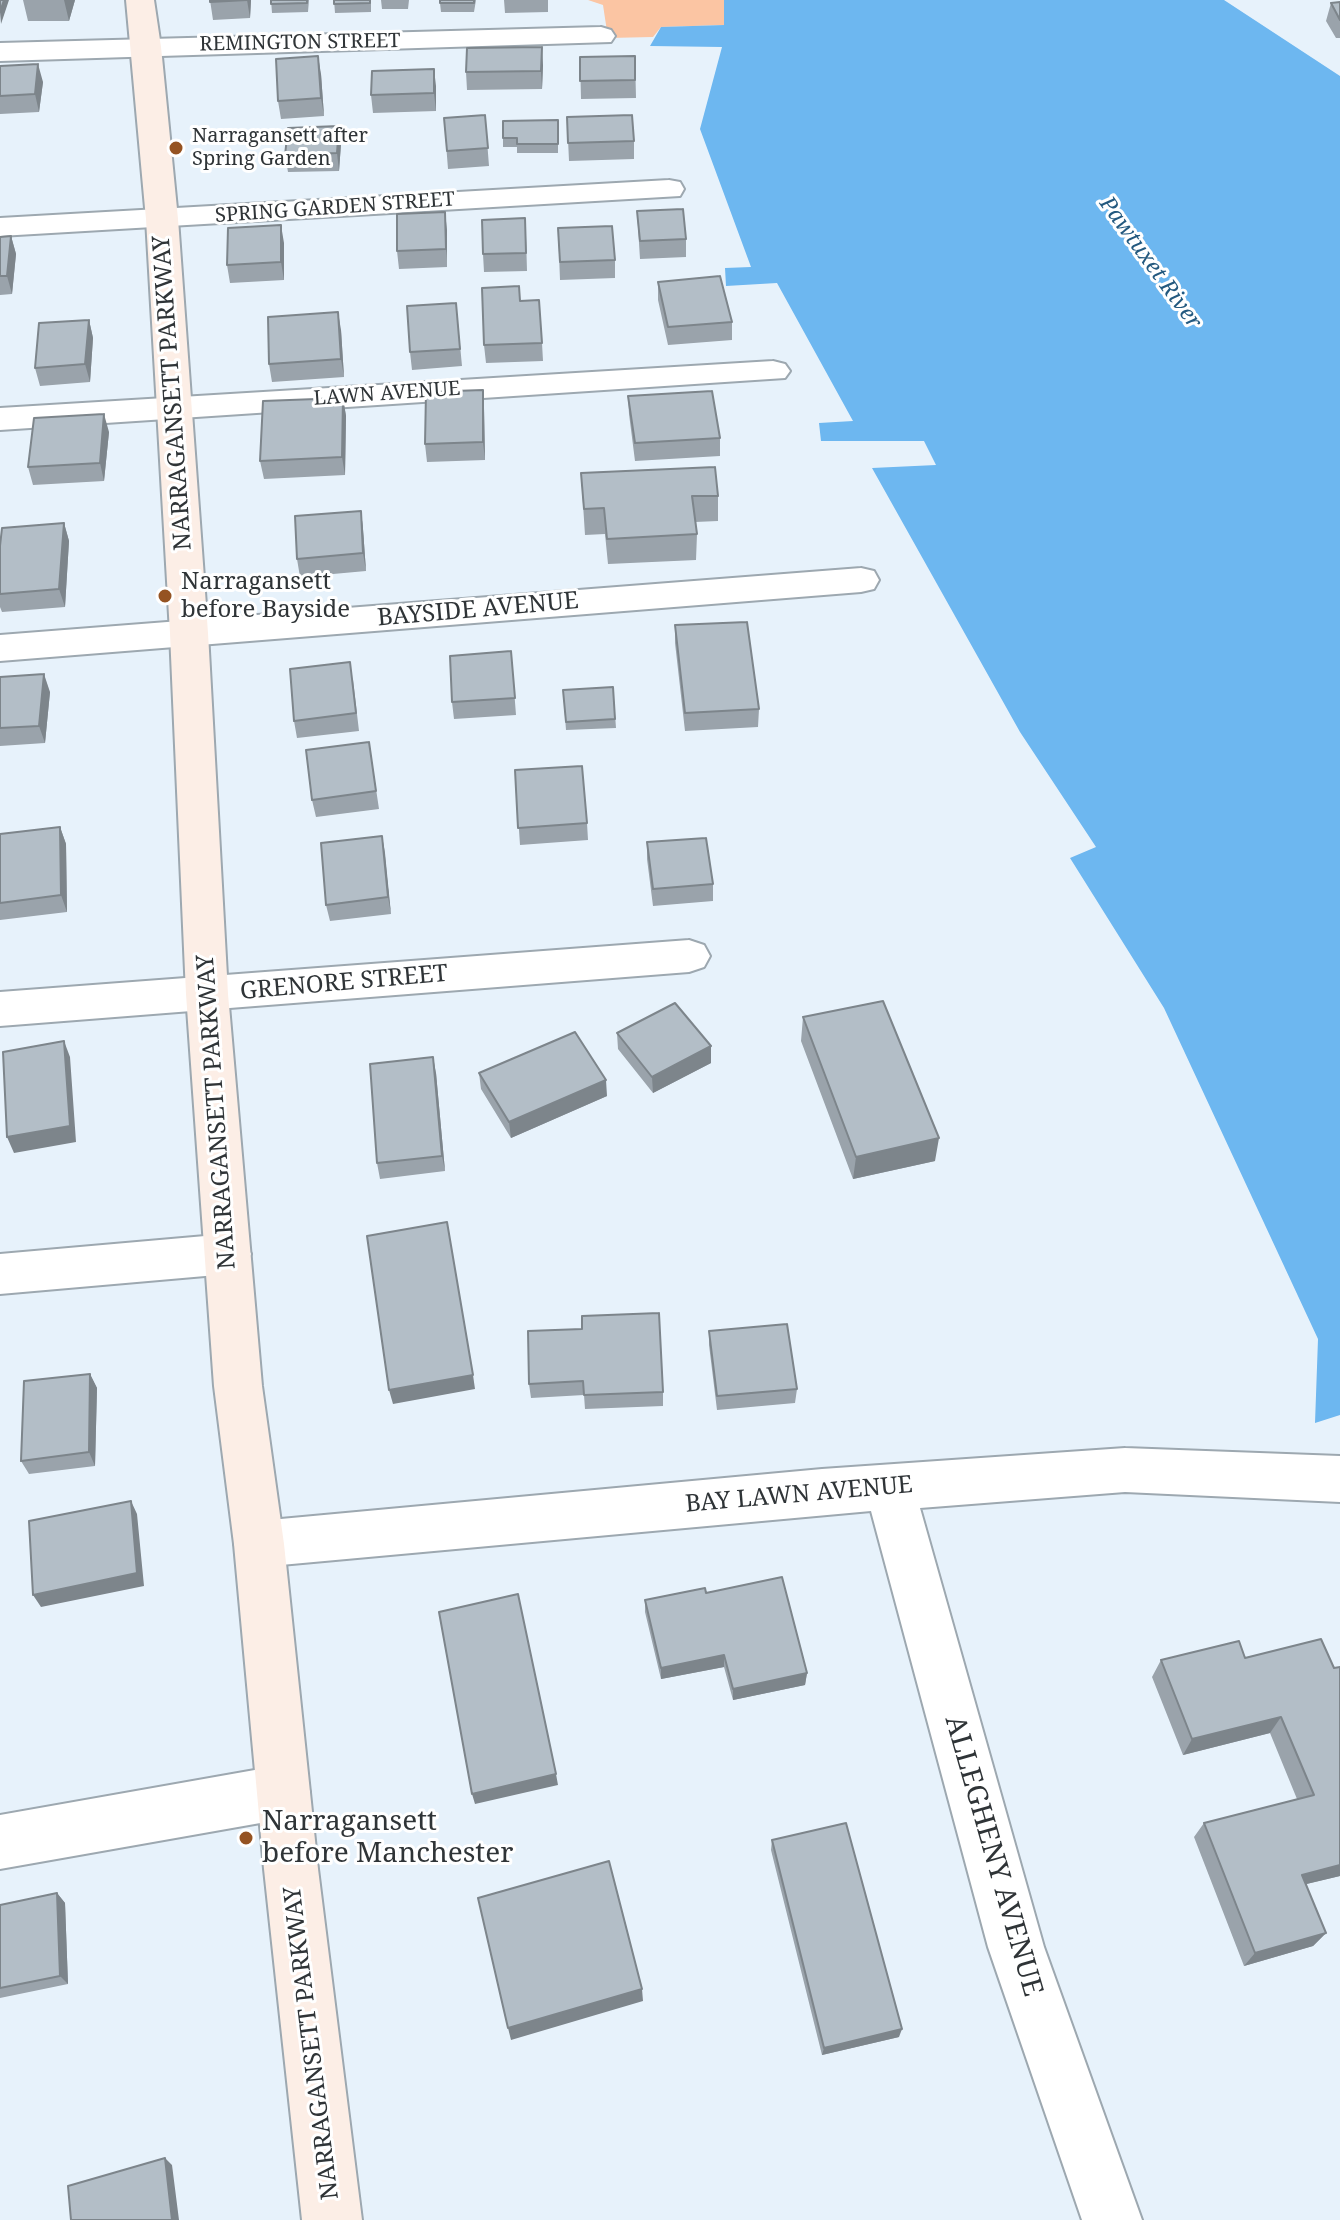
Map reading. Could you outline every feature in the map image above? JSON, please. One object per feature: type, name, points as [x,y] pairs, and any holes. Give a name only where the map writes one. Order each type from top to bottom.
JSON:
[{"type":"street","name":"NARRAGANSETT PARKWAY","points":[[140,0],[162,219],[189,633],[207,994],[238,1386],[259,1544],[283,1792],[332,2220]]},
{"type":"street","name":"REMINGTON STREET","points":[[0,52],[601,36]]},
{"type":"street","name":"SPRING GARDEN STREET","points":[[0,227],[669,189]]},
{"type":"street","name":"LAWN AVENUE","points":[[0,419],[488,386],[773,371]]},
{"type":"street","name":"BAYSIDE AVENUE","points":[[0,648],[861,580]]},
{"type":"street","name":"GRENORE STREET","points":[[0,1009],[689,956]]},
{"type":"street","points":[[0,1274],[228,1254]]},
{"type":"street","name":"BAY LAWN AVENUE","points":[[259,1544],[889,1487],[1125,1470],[1340,1479]]},
{"type":"street","name":"ALLEGHENY AVENUE","points":[[889,1487],[1016,1947],[1112,2220]]},
{"type":"street","points":[[0,1842],[283,1792]]},
{"type":"shaded area","points":[[588,0],[724,0],[724,25],[661,27],[653,37],[608,38],[603,5]]},
{"type":"water","name":"Pawtuxet River","points":[[724,0],[1224,0],[1340,76],[1340,1415],[1315,1423],[1318,1339],[1164,1008],[1070,858],[1096,847],[1020,732],[872,468],[936,465],[924,441],[821,441],[819,423],[853,421],[777,283],[726,286],[725,268],[751,267],[700,129],[722,47],[650,46],[661,27],[724,25]]},
{"type":"building","points":[[271,0],[307,0],[307,3],[271,4]]},
{"type":"building","points":[[334,0],[370,0],[370,3],[334,4]]},
{"type":"building","points":[[440,0],[474,0],[474,3],[440,3]]},
{"type":"building","points":[[1340,2],[1340,20],[1331,3]]},
{"type":"building","points":[[542,47],[541,71],[466,72],[467,48]]},
{"type":"building","points":[[318,56],[321,98],[278,101],[276,59]]},
{"type":"building","points":[[635,56],[635,80],[580,81],[580,57]]},
{"type":"building","points":[[38,64],[35,94],[0,96],[0,66]]},
{"type":"building","points":[[434,69],[434,93],[371,95],[372,71]]},
{"type":"building","points":[[485,115],[488,148],[447,151],[444,118]]},
{"type":"building","points":[[632,115],[634,141],[568,143],[567,117]]},
{"type":"building","points":[[558,120],[558,144],[517,144],[517,138],[503,138],[503,121]]},
{"type":"building","points":[[339,126],[337,153],[285,155],[288,128]]},
{"type":"building","points":[[683,209],[686,239],[640,241],[637,211]]},
{"type":"building","points":[[445,212],[446,249],[397,251],[397,214]]},
{"type":"building","points":[[525,218],[526,253],[483,254],[482,220]]},
{"type":"building","points":[[281,225],[281,262],[227,265],[228,228]]},
{"type":"building","points":[[612,226],[615,260],[560,262],[558,228]]},
{"type":"building","points":[[11,236],[7,276],[0,276],[0,237]]},
{"type":"building","points":[[720,276],[732,322],[668,327],[658,282]]},
{"type":"building","points":[[519,286],[520,301],[539,300],[542,343],[484,345],[482,288]]},
{"type":"building","points":[[456,303],[460,349],[410,352],[407,306]]},
{"type":"building","points":[[338,312],[341,359],[269,364],[268,317]]},
{"type":"building","points":[[89,320],[85,364],[35,368],[39,323]]},
{"type":"building","points":[[483,390],[483,442],[425,444],[426,392]]},
{"type":"building","points":[[712,391],[720,438],[635,443],[628,396]]},
{"type":"building","points":[[343,398],[342,457],[260,461],[263,401]]},
{"type":"building","points":[[104,414],[100,463],[28,467],[34,418]]},
{"type":"building","points":[[715,467],[718,496],[692,496],[697,534],[607,539],[604,508],[584,509],[581,473]]},
{"type":"building","points":[[361,511],[363,553],[297,559],[295,516]]},
{"type":"building","points":[[64,523],[59,589],[0,594],[2,528]]},
{"type":"building","points":[[747,622],[759,709],[685,713],[675,625]]},
{"type":"building","points":[[511,651],[515,698],[452,702],[450,656]]},
{"type":"building","points":[[350,662],[356,713],[294,721],[290,669]]},
{"type":"building","points":[[44,674],[39,726],[0,728],[0,677]]},
{"type":"building","points":[[613,687],[615,719],[566,722],[563,690]]},
{"type":"building","points":[[369,742],[376,791],[312,800],[306,750]]},
{"type":"building","points":[[582,766],[587,823],[518,828],[515,770]]},
{"type":"building","points":[[60,827],[61,895],[0,903],[0,834]]},
{"type":"building","points":[[382,836],[388,897],[326,905],[321,843]]},
{"type":"building","points":[[706,838],[713,884],[653,889],[647,842]]},
{"type":"building","points":[[883,1001],[939,1138],[856,1157],[803,1017]]},
{"type":"building","points":[[675,1003],[711,1046],[652,1077],[617,1033]]},
{"type":"building","points":[[575,1032],[606,1080],[509,1122],[479,1073]]},
{"type":"building","points":[[64,1041],[70,1126],[7,1137],[3,1052]]},
{"type":"building","points":[[433,1057],[442,1156],[377,1163],[370,1064]]},
{"type":"building","points":[[447,1222],[473,1375],[389,1390],[367,1236]]},
{"type":"building","points":[[659,1313],[663,1392],[584,1395],[583,1381],[529,1384],[528,1331],[582,1329],[582,1316]]},
{"type":"building","points":[[787,1324],[797,1389],[717,1396],[709,1331]]},
{"type":"building","points":[[90,1374],[89,1452],[21,1461],[24,1381]]},
{"type":"building","points":[[131,1501],[137,1573],[33,1595],[29,1521]]},
{"type":"building","points":[[782,1577],[807,1673],[733,1689],[724,1655],[661,1668],[645,1600],[705,1588],[706,1593]]},
{"type":"building","points":[[518,1594],[556,1774],[472,1794],[439,1612]]},
{"type":"building","points":[[1321,1639],[1334,1668],[1340,1667],[1340,1865],[1302,1875],[1326,1933],[1255,1953],[1204,1823],[1314,1795],[1281,1717],[1192,1739],[1161,1660],[1239,1641],[1245,1658]]},
{"type":"building","points":[[846,1823],[902,2029],[824,2048],[772,1840]]},
{"type":"building","points":[[609,1861],[642,1989],[508,2028],[478,1898]]},
{"type":"building","points":[[57,1893],[60,1976],[0,1988],[0,1905]]},
{"type":"building","points":[[165,2158],[172,2220],[71,2220],[68,2186]]},
{"type":"place","name":"Narragansett after Spring Garden","points":[[176,148]]},
{"type":"place","name":"Narragansett before Bayside","points":[[165,596]]},
{"type":"place","name":"Narragansett before Manchester","points":[[246,1838]]}]
